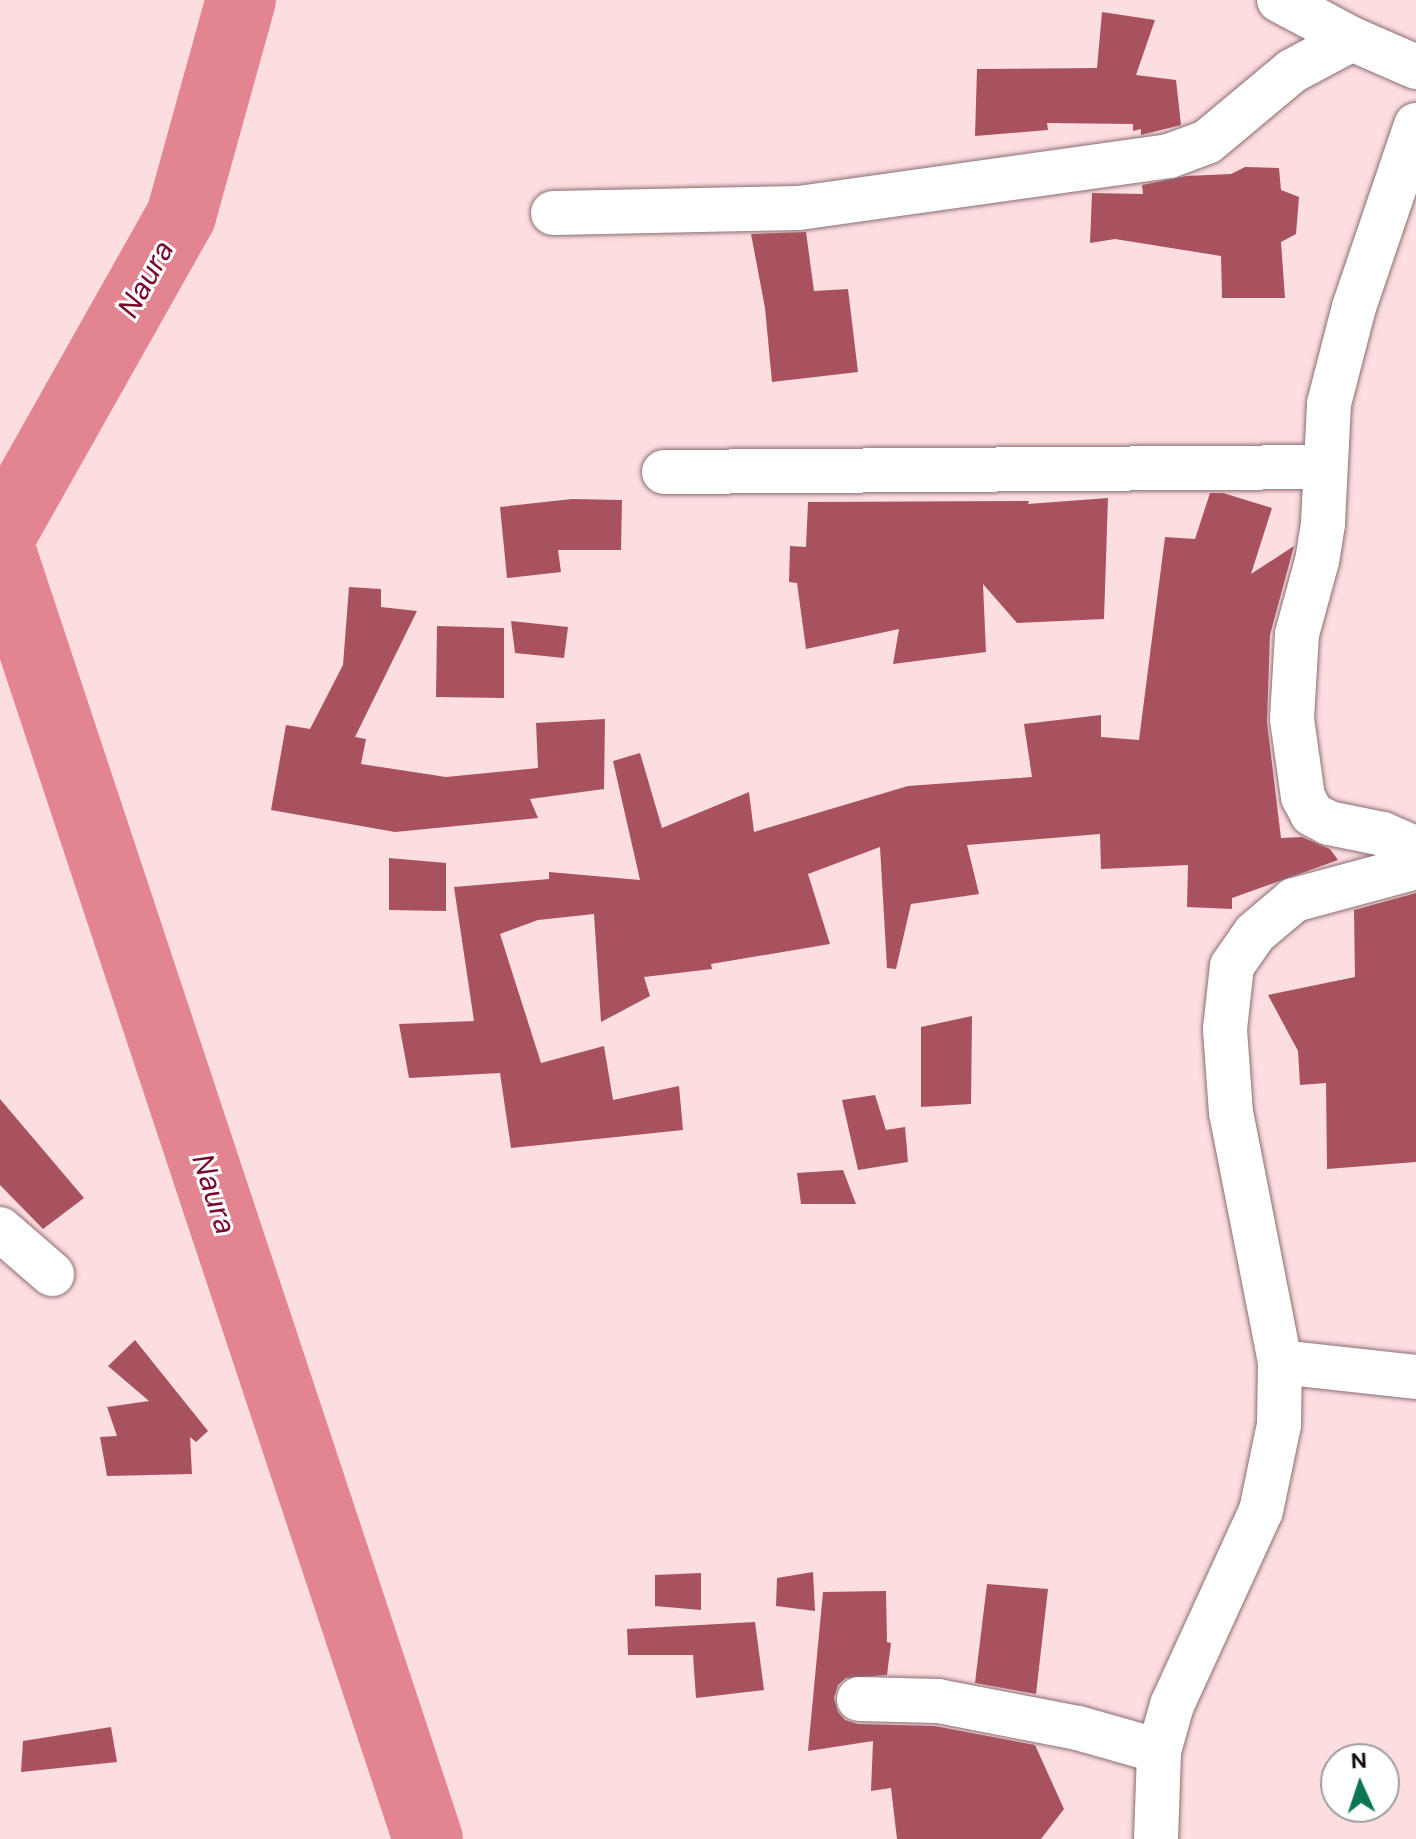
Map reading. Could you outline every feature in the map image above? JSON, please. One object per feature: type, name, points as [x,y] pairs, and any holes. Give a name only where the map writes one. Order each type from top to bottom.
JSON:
[{"type":"street","points":[[1279,0],[1352,39],[1416,67]]},
{"type":"street","points":[[553,213],[799,208],[1169,156],[1207,142],[1292,71],[1352,39]]},
{"type":"street","points":[[1416,125],[1341,350],[1329,404],[1323,467],[1323,524],[1317,561],[1297,634],[1292,719],[1303,797],[1312,814],[1329,823],[1383,834],[1416,849]]},
{"type":"street","points":[[664,472],[1323,467]]},
{"type":"street","points":[[1156,1839],[1159,1751],[1172,1705],[1261,1511],[1279,1425],[1280,1362],[1231,1113],[1225,1029],[1232,966],[1255,933],[1294,900],[1416,867]]},
{"type":"street","points":[[0,1229],[52,1274]]},
{"type":"street","points":[[1280,1362],[1416,1377]]},
{"type":"street","points":[[859,1699],[938,1701],[1078,1728],[1159,1751]]},
{"type":"building","points":[[1102,12],[1155,20],[1136,75],[1176,80],[1181,125],[1141,135],[1141,129],[1133,131],[1133,124],[1047,123],[1048,130],[975,136],[977,69],[1097,68]]},
{"type":"building","points":[[1245,167],[1279,168],[1281,190],[1299,197],[1296,234],[1281,242],[1285,298],[1222,298],[1221,256],[1115,239],[1090,243],[1092,193],[1143,194],[1142,185],[1186,176],[1231,174]]},
{"type":"building","points":[[806,232],[814,291],[848,289],[858,372],[772,382],[765,308],[751,234]]},
{"type":"building","points":[[1210,493],[1223,493],[1272,508],[1251,574],[1294,546],[1270,635],[1267,722],[1281,838],[1302,837],[1330,849],[1338,860],[1232,898],[1232,909],[1187,907],[1188,865],[1101,869],[1100,834],[967,845],[979,894],[911,904],[896,969],[887,968],[880,847],[808,874],[830,944],[711,964],[712,969],[644,977],[650,996],[601,1022],[594,914],[538,920],[500,934],[541,1063],[604,1046],[613,1100],[679,1086],[683,1130],[511,1148],[500,1073],[409,1078],[399,1024],[474,1021],[454,887],[549,879],[549,872],[640,880],[613,761],[640,753],[662,828],[749,792],[754,832],[908,786],[1032,777],[1024,724],[1101,715],[1101,737],[1139,740],[1165,537],[1195,539]]},
{"type":"building","points":[[1108,498],[1104,619],[1017,623],[983,584],[986,652],[893,664],[899,629],[806,649],[797,583],[789,582],[790,546],[806,547],[808,502],[1029,501],[1028,504]]},
{"type":"building","points":[[572,499],[622,500],[621,550],[558,550],[561,572],[507,578],[500,507]]},
{"type":"building","points":[[349,587],[381,589],[381,607],[417,611],[355,737],[366,739],[361,764],[446,777],[538,768],[536,723],[605,719],[604,789],[530,799],[538,818],[395,832],[271,810],[286,725],[310,729],[343,665]]},
{"type":"building","points":[[511,621],[568,627],[564,658],[515,653]]},
{"type":"building","points":[[437,626],[504,628],[504,698],[436,697]]},
{"type":"building","points":[[389,858],[446,863],[446,911],[389,910]]},
{"type":"building","points":[[1416,893],[1416,1162],[1327,1169],[1326,1083],[1300,1085],[1298,1051],[1268,995],[1355,977],[1354,910]]},
{"type":"building","points":[[972,1016],[971,1104],[921,1107],[921,1027]]},
{"type":"building","points":[[875,1095],[886,1130],[905,1127],[908,1162],[858,1170],[842,1100]]},
{"type":"building","points":[[0,1099],[84,1198],[43,1229],[0,1185]]},
{"type":"building","points":[[843,1170],[856,1204],[801,1204],[797,1173]]},
{"type":"building","points":[[135,1340],[208,1431],[196,1442],[190,1437],[192,1474],[107,1476],[100,1437],[117,1436],[107,1407],[149,1401],[108,1366]]},
{"type":"building","points":[[813,1572],[815,1611],[776,1606],[777,1578]]},
{"type":"building","points":[[701,1573],[701,1610],[655,1606],[655,1575]]},
{"type":"building","points":[[987,1584],[1048,1589],[1036,1694],[975,1683]]},
{"type":"building","points":[[886,1591],[887,1642],[891,1643],[887,1675],[846,1678],[838,1685],[834,1698],[838,1712],[845,1720],[858,1724],[935,1726],[1035,1745],[1064,1809],[1041,1839],[897,1839],[891,1788],[871,1791],[873,1741],[808,1751],[823,1592]]},
{"type":"building","points":[[755,1622],[764,1690],[696,1698],[693,1655],[628,1655],[627,1629]]},
{"type":"building","points":[[111,1727],[117,1762],[21,1772],[23,1741]]},
{"type":"waterway","name":"Naura","points":[[0,537],[181,216],[241,0]]},
{"type":"waterway","name":"Naura","points":[[0,548],[428,1839]]}]
